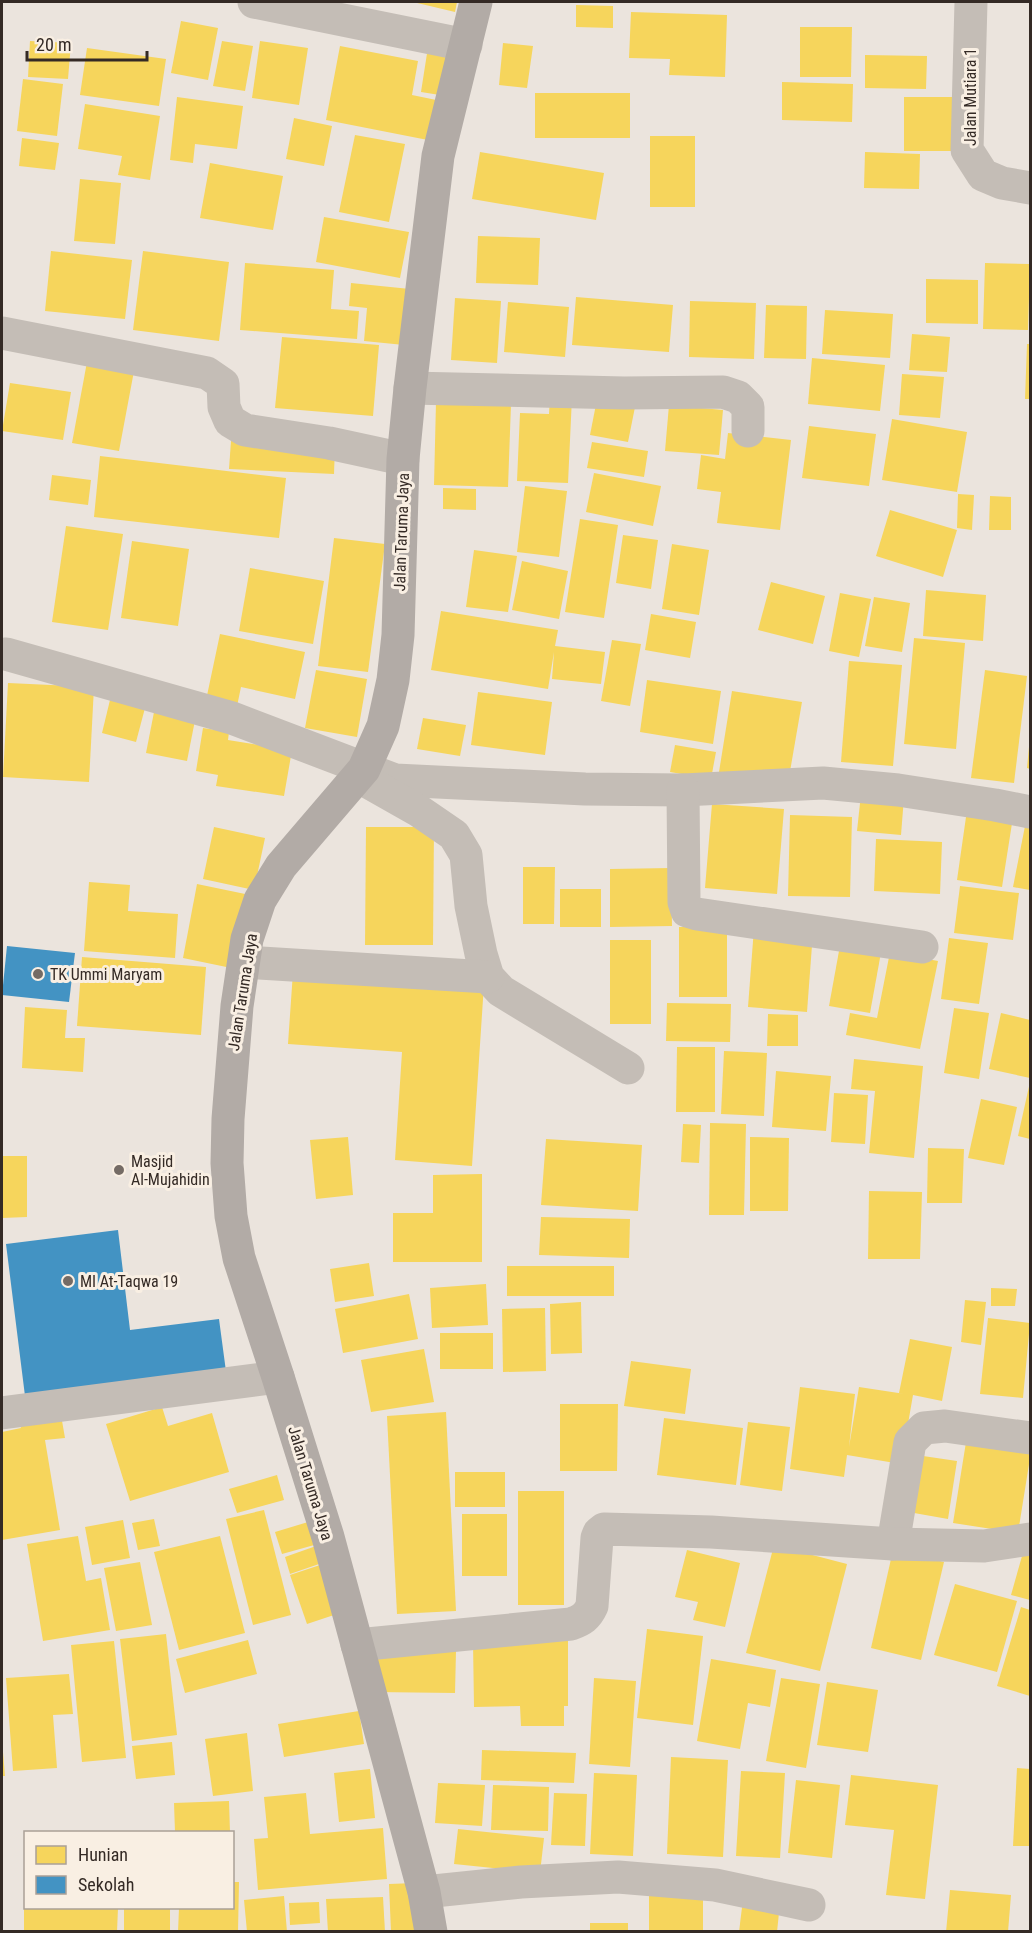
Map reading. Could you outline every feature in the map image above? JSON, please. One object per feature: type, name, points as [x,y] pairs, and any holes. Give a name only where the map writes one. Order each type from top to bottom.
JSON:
[{"type":"main road","name":"Jalan Taruma Jaya","points":[[431,1932],[424,1892],[327,1537],[278,1377],[238,1258],[230,1206],[227,1163],[229,1087],[237,1006],[247,939],[260,900],[281,866],[361,773],[383,726],[393,680],[398,635],[403,459],[438,156],[476,2]]},
{"type":"street","points":[[254,2],[466,45]]},
{"type":"street","name":"Jalan Mutiara 1","points":[[970,2],[968,150],[983,175],[1002,183],[1030,188]]},
{"type":"street","points":[[2,333],[207,373],[223,384],[224,407],[230,421],[244,430],[329,443],[403,459]]},
{"type":"street","points":[[410,388],[624,393],[723,392],[738,397],[748,407],[748,431]]},
{"type":"street","points":[[6,654],[232,718],[361,773],[454,835],[466,855],[471,906],[488,977],[501,991],[519,1004],[628,1068]]},
{"type":"street","points":[[361,773],[394,780],[585,789],[683,790],[823,783],[898,790],[1030,812]]},
{"type":"street","points":[[683,790],[684,902],[687,911],[922,947]]},
{"type":"street","points":[[244,962],[488,977]]},
{"type":"street","points":[[2,1413],[278,1377]]},
{"type":"street","points":[[893,1544],[910,1442],[924,1428],[945,1426],[1030,1438]]},
{"type":"street","points":[[357,1645],[571,1624],[581,1621],[588,1615],[592,1606],[597,1538],[604,1529],[711,1532],[893,1544],[984,1546],[1030,1539]]},
{"type":"street","points":[[424,1892],[521,1882],[618,1877],[715,1885],[810,1905]]},
{"type":"building: Hunian","points":[[413,2],[457,2],[455,12]]},
{"type":"building: Hunian","points":[[576,5],[613,6],[613,28],[576,27]]},
{"type":"building: Hunian","points":[[631,12],[727,15],[725,77],[669,75],[670,59],[629,58]]},
{"type":"building: Hunian","points":[[181,21],[218,28],[208,80],[171,73]]},
{"type":"building: Hunian","points":[[800,27],[852,27],[851,77],[800,77]]},
{"type":"building: Hunian","points":[[30,41],[71,43],[68,79],[28,77]]},
{"type":"building: Hunian","points":[[222,41],[253,46],[245,91],[213,86]]},
{"type":"building: Hunian","points":[[260,41],[308,48],[299,105],[252,98]]},
{"type":"building: Hunian","points":[[503,43],[533,46],[527,88],[499,85]]},
{"type":"building: Hunian","points":[[340,46],[418,61],[412,95],[446,102],[438,142],[326,120]]},
{"type":"building: Hunian","points":[[428,47],[454,51],[446,96],[421,92]]},
{"type":"building: Hunian","points":[[87,48],[166,59],[159,106],[80,95]]},
{"type":"building: Hunian","points":[[865,55],[927,56],[926,89],[865,88]]},
{"type":"building: Hunian","points":[[23,79],[63,84],[57,136],[17,131]]},
{"type":"building: Hunian","points":[[782,82],[853,84],[852,122],[782,120]]},
{"type":"building: Hunian","points":[[535,93],[630,93],[630,138],[535,138]]},
{"type":"building: Hunian","points":[[177,97],[243,106],[237,149],[195,144],[193,163],[170,160]]},
{"type":"building: Hunian","points":[[904,97],[956,97],[956,151],[904,151]]},
{"type":"building: Hunian","points":[[85,104],[160,116],[150,180],[118,175],[122,156],[78,149]]},
{"type":"building: Hunian","points":[[294,118],[332,126],[324,166],[286,159]]},
{"type":"building: Hunian","points":[[355,135],[405,144],[389,222],[339,212]]},
{"type":"building: Hunian","points":[[650,136],[695,136],[695,207],[650,207]]},
{"type":"building: Hunian","points":[[22,138],[59,143],[55,170],[19,166]]},
{"type":"building: Hunian","points":[[480,152],[604,173],[596,220],[472,199]]},
{"type":"building: Hunian","points":[[865,152],[920,154],[919,189],[864,188]]},
{"type":"building: Hunian","points":[[210,163],[283,176],[273,230],[200,218]]},
{"type":"building: Hunian","points":[[80,179],[121,183],[115,244],[74,241]]},
{"type":"building: Hunian","points":[[324,217],[409,232],[400,278],[316,262]]},
{"type":"building: Hunian","points":[[478,236],[540,238],[538,285],[476,283]]},
{"type":"building: Hunian","points":[[51,251],[132,260],[125,319],[45,311]]},
{"type":"building: Hunian","points":[[143,251],[229,262],[219,341],[133,330]]},
{"type":"building: Hunian","points":[[245,263],[334,270],[331,309],[359,311],[357,339],[240,330]]},
{"type":"building: Hunian","points":[[985,263],[1030,264],[1028,330],[983,329]]},
{"type":"building: Hunian","points":[[926,279],[978,280],[978,324],[926,323]]},
{"type":"building: Hunian","points":[[351,283],[410,289],[404,345],[364,341],[367,308],[349,306]]},
{"type":"building: Hunian","points":[[576,297],[673,305],[669,352],[572,345]]},
{"type":"building: Hunian","points":[[455,298],[501,301],[497,363],[451,360]]},
{"type":"building: Hunian","points":[[690,301],[756,303],[754,359],[689,357]]},
{"type":"building: Hunian","points":[[508,302],[569,307],[565,357],[504,352]]},
{"type":"building: Hunian","points":[[766,305],[807,306],[806,359],[764,358]]},
{"type":"building: Hunian","points":[[825,310],[893,314],[890,358],[822,354]]},
{"type":"building: Hunian","points":[[912,334],[950,337],[947,372],[909,370]]},
{"type":"building: Hunian","points":[[282,337],[379,345],[373,416],[275,408]]},
{"type":"building: Hunian","points":[[1027,344],[1030,344],[1030,399],[1025,399]]},
{"type":"building: Hunian","points":[[812,358],[885,365],[880,411],[808,404]]},
{"type":"building: Hunian","points":[[87,362],[134,371],[119,451],[72,443]]},
{"type":"building: Hunian","points":[[902,374],[944,377],[940,418],[899,415]]},
{"type":"building: Hunian","points":[[10,383],[71,392],[63,440],[2,431]]},
{"type":"building: Hunian","points":[[598,394],[636,402],[628,442],[590,435]]},
{"type":"building: Hunian","points":[[550,396],[572,397],[568,483],[517,481],[520,413],[549,414]]},
{"type":"building: Hunian","points":[[436,402],[511,404],[508,487],[434,485]]},
{"type":"building: Hunian","points":[[669,405],[723,410],[719,455],[665,451]]},
{"type":"building: Hunian","points":[[892,419],[967,432],[957,492],[882,480]]},
{"type":"building: Hunian","points":[[809,426],[876,434],[869,486],[802,478]]},
{"type":"building: Hunian","points":[[728,433],[791,440],[780,530],[717,523],[721,492],[697,489],[701,455],[725,459]]},
{"type":"building: Hunian","points":[[231,441],[335,445],[334,474],[229,469]]},
{"type":"building: Hunian","points":[[592,442],[648,451],[644,477],[587,468]]},
{"type":"building: Hunian","points":[[100,456],[286,478],[279,538],[94,517]]},
{"type":"building: Hunian","points":[[594,473],[661,486],[653,526],[586,512]]},
{"type":"building: Hunian","points":[[52,475],[91,480],[88,505],[49,500]]},
{"type":"building: Hunian","points":[[525,486],[567,491],[559,557],[517,552]]},
{"type":"building: Hunian","points":[[443,488],[476,489],[476,510],[443,509]]},
{"type":"building: Hunian","points":[[958,494],[974,495],[972,530],[957,528]]},
{"type":"building: Hunian","points":[[990,496],[1011,497],[1011,530],[989,530]]},
{"type":"building: Hunian","points":[[890,510],[957,530],[943,577],[876,556]]},
{"type":"building: Hunian","points":[[580,519],[618,525],[604,618],[565,612]]},
{"type":"building: Hunian","points":[[66,526],[123,534],[108,630],[52,622]]},
{"type":"building: Hunian","points":[[623,535],[658,540],[651,589],[616,583]]},
{"type":"building: Hunian","points":[[334,538],[385,544],[368,672],[318,666]]},
{"type":"building: Hunian","points":[[132,541],[189,549],[178,626],[121,618]]},
{"type":"building: Hunian","points":[[672,544],[709,550],[699,615],[662,609]]},
{"type":"building: Hunian","points":[[474,550],[517,556],[508,612],[466,607]]},
{"type":"building: Hunian","points":[[522,561],[568,571],[559,619],[512,610]]},
{"type":"building: Hunian","points":[[250,568],[324,581],[313,644],[239,631]]},
{"type":"building: Hunian","points":[[771,582],[825,596],[813,644],[758,630]]},
{"type":"building: Hunian","points":[[926,590],[986,595],[983,641],[923,636]]},
{"type":"building: Hunian","points":[[840,593],[871,599],[859,657],[829,651]]},
{"type":"building: Hunian","points":[[874,597],[910,603],[902,652],[865,646]]},
{"type":"building: Hunian","points":[[441,611],[558,630],[555,646],[605,652],[601,684],[552,679],[554,652],[548,689],[431,670]]},
{"type":"building: Hunian","points":[[651,614],[696,622],[690,658],[645,650]]},
{"type":"building: Hunian","points":[[220,634],[305,652],[295,699],[241,687],[236,711],[205,705]]},
{"type":"building: Hunian","points":[[914,638],[965,643],[956,749],[904,744]]},
{"type":"building: Hunian","points":[[612,640],[641,644],[630,706],[601,701]]},
{"type":"building: Hunian","points":[[849,661],[902,665],[893,766],[841,762]]},
{"type":"building: Hunian","points":[[316,670],[367,679],[357,737],[305,728]]},
{"type":"building: Hunian","points":[[985,670],[1027,676],[1014,783],[971,778]]},
{"type":"building: Hunian","points":[[647,680],[721,691],[713,744],[640,732]]},
{"type":"building: Hunian","points":[[8,683],[94,687],[89,782],[3,777]]},
{"type":"building: Hunian","points":[[732,691],[802,702],[788,783],[719,772]]},
{"type":"building: Hunian","points":[[478,692],[552,702],[545,755],[471,745]]},
{"type":"building: Hunian","points":[[110,700],[145,708],[136,742],[102,733]]},
{"type":"building: Hunian","points":[[156,702],[197,710],[187,761],[146,753]]},
{"type":"building: Hunian","points":[[423,718],[466,725],[460,756],[417,749]]},
{"type":"building: Hunian","points":[[203,728],[229,732],[228,740],[292,750],[284,796],[216,786],[218,775],[196,771]]},
{"type":"building: Hunian","points":[[675,745],[716,752],[711,779],[670,772]]},
{"type":"building: Hunian","points":[[1030,747],[1030,769],[1027,768]]},
{"type":"building: Hunian","points":[[861,794],[904,797],[901,835],[857,831]]},
{"type":"building: Hunian","points":[[712,804],[784,809],[777,894],[705,888]]},
{"type":"building: Hunian","points":[[967,810],[1013,817],[1002,887],[957,880]]},
{"type":"building: Hunian","points":[[790,815],[852,817],[850,897],[788,896]]},
{"type":"building: Hunian","points":[[1026,821],[1030,822],[1030,890],[1013,887]]},
{"type":"building: Hunian","points":[[214,827],[265,838],[254,890],[203,879]]},
{"type":"building: Hunian","points":[[366,827],[434,827],[433,945],[365,945]]},
{"type":"building: Hunian","points":[[876,839],[942,842],[940,894],[874,891]]},
{"type":"building: Hunian","points":[[523,867],[555,867],[554,924],[523,924]]},
{"type":"building: Hunian","points":[[671,868],[672,926],[610,927],[610,869]]},
{"type":"building: Hunian","points":[[89,882],[130,885],[128,911],[178,914],[175,958],[84,951]]},
{"type":"building: Hunian","points":[[197,884],[250,895],[236,969],[183,958]]},
{"type":"building: Hunian","points":[[960,886],[1019,893],[1013,940],[954,933]]},
{"type":"building: Hunian","points":[[560,889],[601,889],[601,927],[560,927]]},
{"type":"building: Hunian","points":[[679,927],[727,927],[727,997],[679,997]]},
{"type":"building: Hunian","points":[[754,928],[813,932],[807,1012],[748,1007]]},
{"type":"building: Hunian","points":[[949,938],[988,943],[979,1004],[941,999]]},
{"type":"building: Hunian","points":[[610,940],[651,940],[651,1024],[610,1024]]},
{"type":"building: Hunian","points":[[841,940],[882,947],[870,1013],[829,1006]]},
{"type":"building: Hunian","points":[[890,952],[938,961],[920,1049],[846,1035],[850,1013],[877,1018]]},
{"type":"building: Hunian","points":[[82,957],[206,967],[201,1035],[77,1026]]},
{"type":"building: Hunian","points":[[293,972],[484,984],[472,1166],[395,1160],[402,1052],[288,1044]]},
{"type":"building: Hunian","points":[[667,1003],[731,1004],[730,1042],[666,1041]]},
{"type":"building: Hunian","points":[[25,1007],[67,1010],[65,1038],[85,1038],[83,1072],[22,1068]]},
{"type":"building: Hunian","points":[[954,1008],[989,1013],[979,1079],[944,1073]]},
{"type":"building: Hunian","points":[[1001,1013],[1030,1020],[1030,1078],[989,1069]]},
{"type":"building: Hunian","points":[[768,1014],[798,1015],[798,1046],[767,1046]]},
{"type":"building: Hunian","points":[[677,1047],[715,1047],[715,1112],[676,1112]]},
{"type":"building: Hunian","points":[[724,1051],[767,1053],[764,1116],[721,1114]]},
{"type":"building: Hunian","points":[[854,1059],[923,1066],[914,1158],[869,1153],[875,1091],[851,1089]]},
{"type":"building: Hunian","points":[[776,1071],[831,1076],[826,1131],[772,1127]]},
{"type":"building: Hunian","points":[[1030,1082],[1030,1139],[1018,1136]]},
{"type":"building: Hunian","points":[[834,1093],[868,1095],[865,1144],[831,1142]]},
{"type":"building: Hunian","points":[[981,1099],[1017,1107],[1004,1165],[968,1158]]},
{"type":"building: Hunian","points":[[710,1123],[746,1124],[744,1215],[709,1215]]},
{"type":"building: Hunian","points":[[683,1124],[701,1125],[699,1163],[681,1162]]},
{"type":"building: Hunian","points":[[348,1137],[353,1195],[316,1199],[310,1140]]},
{"type":"building: Hunian","points":[[750,1137],[789,1138],[788,1211],[750,1211]]},
{"type":"building: Hunian","points":[[546,1139],[642,1145],[638,1211],[541,1205]]},
{"type":"building: Hunian","points":[[928,1148],[964,1149],[962,1203],[927,1203]]},
{"type":"building: Hunian","points":[[2,1156],[27,1156],[27,1217],[2,1218]]},
{"type":"building: Hunian","points":[[482,1174],[482,1262],[393,1262],[393,1213],[433,1213],[433,1175]]},
{"type":"building: Hunian","points":[[869,1191],[922,1192],[920,1259],[868,1259]]},
{"type":"building: Hunian","points":[[541,1217],[630,1219],[629,1258],[539,1255]]},
{"type":"building: Hunian","points":[[369,1263],[374,1296],[335,1302],[330,1269]]},
{"type":"building: Hunian","points":[[507,1266],[614,1266],[614,1296],[507,1296]]},
{"type":"building: Hunian","points":[[486,1284],[488,1325],[432,1328],[430,1288]]},
{"type":"building: Hunian","points":[[991,1288],[1017,1289],[1015,1306],[991,1306]]},
{"type":"building: Hunian","points":[[409,1294],[418,1339],[343,1353],[335,1309]]},
{"type":"building: Hunian","points":[[965,1300],[986,1302],[981,1345],[961,1342]]},
{"type":"building: Hunian","points":[[581,1302],[582,1353],[551,1354],[550,1304]]},
{"type":"building: Hunian","points":[[545,1308],[546,1371],[503,1372],[502,1309]]},
{"type":"building: Hunian","points":[[988,1318],[1030,1323],[1023,1398],[980,1394]]},
{"type":"building: Hunian","points":[[440,1333],[493,1333],[493,1369],[440,1369]]},
{"type":"building: Hunian","points":[[910,1339],[952,1347],[942,1401],[913,1395],[901,1464],[847,1455],[844,1477],[790,1469],[800,1387],[855,1394],[849,1447],[859,1387],[905,1394],[899,1393]]},
{"type":"building: Hunian","points":[[424,1349],[434,1402],[371,1412],[361,1360]]},
{"type":"building: Hunian","points":[[631,1361],[691,1369],[685,1414],[624,1406]]},
{"type":"building: Hunian","points":[[560,1404],[618,1404],[617,1471],[560,1471]]},
{"type":"building: Hunian","points":[[162,1407],[168,1426],[212,1413],[229,1472],[130,1501],[106,1424]]},
{"type":"building: Hunian","points":[[446,1412],[456,1611],[397,1614],[387,1416]]},
{"type":"building: Hunian","points":[[61,1415],[65,1438],[45,1440],[60,1530],[2,1540],[2,1432],[21,1428],[19,1422]]},
{"type":"building: Hunian","points":[[664,1418],[743,1428],[736,1485],[657,1475]]},
{"type":"building: Hunian","points":[[748,1422],[790,1427],[782,1491],[740,1485]]},
{"type":"building: Hunian","points":[[967,1436],[1030,1446],[1018,1533],[953,1523]]},
{"type":"building: Hunian","points":[[923,1456],[957,1461],[948,1519],[914,1513]]},
{"type":"building: Hunian","points":[[455,1472],[505,1472],[505,1507],[455,1507]]},
{"type":"building: Hunian","points":[[277,1475],[284,1500],[237,1513],[229,1489]]},
{"type":"building: Hunian","points":[[518,1491],[564,1491],[564,1605],[518,1605]]},
{"type":"building: Hunian","points":[[264,1510],[291,1615],[253,1625],[226,1519]]},
{"type":"building: Hunian","points":[[462,1514],[507,1514],[507,1576],[462,1576]]},
{"type":"building: Hunian","points":[[154,1519],[160,1546],[138,1550],[132,1523]]},
{"type":"building: Hunian","points":[[318,1519],[325,1542],[282,1554],[275,1532]]},
{"type":"building: Hunian","points":[[123,1520],[130,1558],[92,1565],[85,1527]]},
{"type":"building: Hunian","points":[[78,1536],[86,1581],[101,1578],[110,1630],[43,1641],[27,1544]]},
{"type":"building: Hunian","points":[[220,1536],[245,1633],[179,1650],[154,1552]]},
{"type":"building: Hunian","points":[[1026,1542],[1030,1544],[1030,1600],[1011,1595]]},
{"type":"building: Hunian","points":[[774,1545],[847,1564],[820,1671],[746,1653]]},
{"type":"building: Hunian","points":[[316,1546],[322,1563],[290,1574],[285,1557]]},
{"type":"building: Hunian","points":[[687,1550],[740,1563],[725,1627],[693,1620],[698,1602],[675,1597]]},
{"type":"building: Hunian","points":[[893,1550],[944,1562],[921,1660],[871,1648]]},
{"type":"building: Hunian","points":[[140,1562],[152,1625],[116,1631],[104,1568]]},
{"type":"building: Hunian","points":[[329,1562],[346,1611],[307,1624],[290,1575]]},
{"type":"building: Hunian","points":[[955,1584],[1017,1601],[997,1672],[934,1655]]},
{"type":"building: Hunian","points":[[1021,1607],[1030,1610],[1030,1696],[997,1686]]},
{"type":"building: Hunian","points":[[647,1629],[703,1636],[693,1725],[637,1718]]},
{"type":"building: Hunian","points":[[166,1634],[177,1735],[132,1741],[120,1639]]},
{"type":"building: Hunian","points":[[248,1640],[257,1674],[185,1693],[176,1659]]},
{"type":"building: Hunian","points":[[114,1641],[126,1758],[82,1762],[71,1645]]},
{"type":"building: Hunian","points":[[568,1641],[568,1706],[564,1706],[564,1726],[521,1726],[520,1706],[474,1707],[473,1642]]},
{"type":"building: Hunian","points":[[375,1650],[456,1651],[455,1693],[374,1692]]},
{"type":"building: Hunian","points":[[711,1659],[776,1670],[770,1707],[748,1703],[740,1749],[697,1741]]},
{"type":"building: Hunian","points":[[69,1674],[73,1714],[53,1715],[57,1768],[13,1771],[6,1678]]},
{"type":"building: Hunian","points":[[594,1678],[636,1681],[630,1767],[589,1764]]},
{"type":"building: Hunian","points":[[781,1678],[820,1684],[806,1768],[766,1761]]},
{"type":"building: Hunian","points":[[827,1682],[878,1690],[868,1752],[817,1745]]},
{"type":"building: Hunian","points":[[359,1711],[364,1744],[284,1757],[278,1724]]},
{"type":"building: Hunian","points":[[247,1733],[253,1791],[213,1796],[205,1739]]},
{"type":"building: Hunian","points":[[172,1742],[175,1775],[136,1779],[132,1746]]},
{"type":"building: Hunian","points":[[482,1750],[576,1753],[574,1783],[481,1780]]},
{"type":"building: Hunian","points":[[3,1752],[5,1776],[2,1776]]},
{"type":"building: Hunian","points":[[671,1757],[728,1760],[723,1857],[667,1854]]},
{"type":"building: Hunian","points":[[1017,1768],[1030,1769],[1030,1846],[1013,1846]]},
{"type":"building: Hunian","points":[[370,1769],[375,1818],[339,1822],[334,1773]]},
{"type":"building: Hunian","points":[[741,1771],[785,1773],[780,1858],[736,1856]]},
{"type":"building: Hunian","points":[[594,1773],[637,1775],[633,1856],[590,1854]]},
{"type":"building: Hunian","points":[[851,1775],[938,1785],[925,1899],[886,1895],[894,1830],[845,1825]]},
{"type":"building: Hunian","points":[[796,1780],[840,1785],[832,1858],[788,1853]]},
{"type":"building: Hunian","points":[[438,1783],[485,1785],[482,1826],[435,1823]]},
{"type":"building: Hunian","points":[[493,1785],[549,1787],[548,1831],[491,1830]]},
{"type":"building: Hunian","points":[[306,1793],[310,1834],[383,1828],[387,1879],[258,1890],[254,1839],[268,1838],[264,1797]]},
{"type":"building: Hunian","points":[[554,1793],[587,1794],[585,1846],[551,1845]]},
{"type":"building: Hunian","points":[[229,1801],[230,1831],[175,1831],[174,1803]]},
{"type":"building: Hunian","points":[[458,1829],[544,1838],[540,1873],[454,1864]]},
{"type":"building: Hunian","points":[[234,1882],[239,1882],[238,1932],[178,1932],[179,1909],[234,1909]]},
{"type":"building: Hunian","points":[[415,1883],[417,1932],[391,1932],[389,1884]]},
{"type":"building: Hunian","points":[[950,1890],[1011,1895],[1008,1932],[946,1932]]},
{"type":"building: Hunian","points":[[649,1894],[703,1894],[703,1932],[649,1930]]},
{"type":"building: Hunian","points":[[284,1896],[287,1932],[247,1932],[244,1900]]},
{"type":"building: Hunian","points":[[383,1897],[385,1932],[328,1932],[326,1899]]},
{"type":"building: Hunian","points":[[743,1899],[780,1903],[777,1932],[739,1932]]},
{"type":"building: Hunian","points":[[319,1902],[320,1923],[290,1925],[289,1903]]},
{"type":"building: Hunian","points":[[24,1909],[118,1909],[117,1932],[24,1932]]},
{"type":"building: Hunian","points":[[124,1909],[170,1909],[170,1932],[124,1932]]},
{"type":"building: Hunian","points":[[590,1923],[628,1923],[628,1932],[590,1932]]},
{"type":"building: Sekolah","name":"TK Ummi Maryam","points":[[7,946],[75,953],[69,1002],[2,995]]},
{"type":"building: Sekolah","name":"MI At-Taqwa 19","points":[[118,1230],[130,1330],[219,1319],[227,1379],[26,1404],[6,1244]]},
{"type":"place","name":"TK Ummi Maryam","points":[[38,974]]},
{"type":"place","name":"Masjid Al-Mujahidin","points":[[119,1170]]},
{"type":"place","name":"MI At-Taqwa 19","points":[[68,1281]]}]
